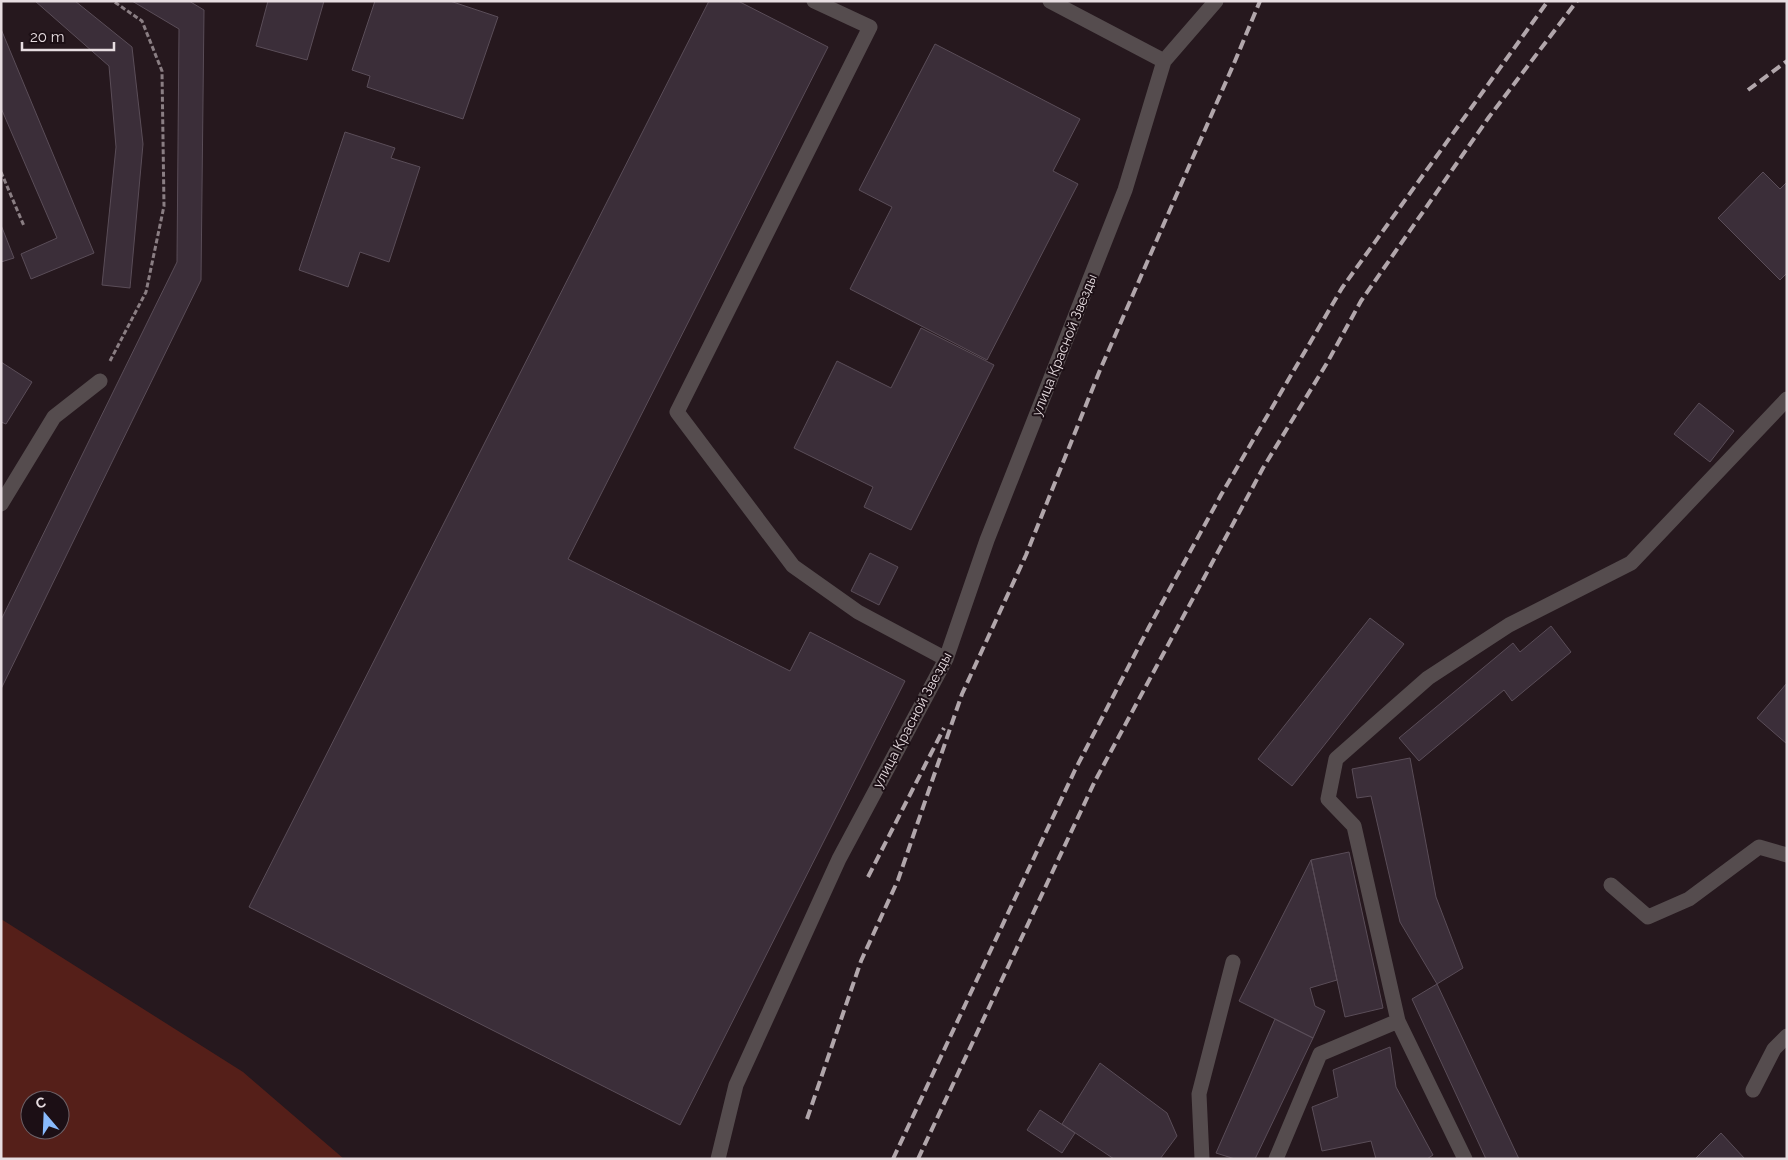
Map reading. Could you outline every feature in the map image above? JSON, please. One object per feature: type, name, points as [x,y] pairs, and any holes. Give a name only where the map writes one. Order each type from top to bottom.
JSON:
[{"type":"street","points":[[814,1],[870,28],[677,412],[793,566],[858,612],[946,659]]},
{"type":"street","points":[[1050,1],[1164,61],[1216,1]]},
{"type":"street","name":"улица Красной Звезды","points":[[718,1159],[736,1085],[839,859],[946,659],[987,540],[1125,190],[1164,61]]},
{"type":"street","points":[[1,504],[54,417],[100,381]]},
{"type":"street","points":[[1465,1159],[1398,1022],[1354,826],[1328,799],[1336,759],[1428,678],[1509,625],[1631,563],[1787,399]]},
{"type":"street","points":[[1611,885],[1648,917],[1689,899],[1759,847],[1787,855]]},
{"type":"street","points":[[1202,1159],[1199,1094],[1233,962]]},
{"type":"street","points":[[1276,1159],[1320,1054],[1398,1022]]},
{"type":"street","points":[[1753,1090],[1774,1049],[1787,1036]]},
{"type":"path","points":[[100,381],[146,292],[164,206],[162,71],[142,21],[112,1]]},
{"type":"path","points":[[1,172],[24,226]]},
{"type":"shaded area","points":[[1,919],[243,1072],[344,1159],[1,1159]]},
{"type":"building","points":[[35,1],[75,1],[132,47],[143,144],[130,288],[102,285],[116,147],[109,66]]},
{"type":"building","points":[[132,1],[189,1],[204,10],[201,280],[1,689],[1,620],[177,262],[179,29]]},
{"type":"building","points":[[268,1],[324,1],[307,60],[256,46]]},
{"type":"building","points":[[375,1],[450,1],[498,17],[463,119],[367,87],[370,76],[352,70]]},
{"type":"building","points":[[709,1],[738,1],[828,47],[568,559],[790,671],[810,632],[905,681],[680,1125],[249,907]]},
{"type":"building","points":[[1,29],[94,253],[31,279],[21,254],[57,238],[1,108]]},
{"type":"building","points":[[935,44],[1080,119],[1053,171],[1078,184],[987,360],[850,289],[892,207],[859,190]]},
{"type":"building","points":[[345,132],[395,148],[391,158],[420,167],[389,262],[360,252],[348,287],[299,270]]},
{"type":"building","points":[[1763,172],[1780,189],[1787,182],[1787,273],[1780,280],[1718,218]]},
{"type":"building","points":[[1,225],[14,258],[1,262]]},
{"type":"building","points":[[921,328],[994,365],[911,530],[864,507],[873,487],[794,448],[837,361],[891,388]]},
{"type":"building","points":[[1,362],[32,382],[6,424],[1,422]]},
{"type":"building","points":[[1699,403],[1734,431],[1710,462],[1674,434]]},
{"type":"building","points":[[870,553],[898,567],[879,605],[851,591]]},
{"type":"building","points":[[1370,618],[1404,644],[1292,786],[1258,759]]},
{"type":"building","points":[[1551,626],[1571,652],[1512,701],[1504,690],[1419,761],[1399,738],[1513,643],[1520,652]]},
{"type":"building","points":[[1787,683],[1787,744],[1757,718]]},
{"type":"building","points":[[1410,758],[1436,897],[1463,968],[1437,984],[1400,922],[1371,796],[1357,798],[1352,769]]},
{"type":"building","points":[[1349,852],[1383,1008],[1345,1017],[1311,860]]},
{"type":"building","points":[[1311,860],[1337,980],[1310,988],[1315,1006],[1325,1011],[1313,1038],[1239,1001]]},
{"type":"building","points":[[1437,984],[1519,1159],[1486,1159],[1412,999]]},
{"type":"building","points":[[1275,1019],[1313,1038],[1255,1159],[1235,1159],[1216,1153]]},
{"type":"building","points":[[1390,1047],[1396,1087],[1433,1155],[1427,1159],[1376,1159],[1371,1141],[1322,1151],[1312,1107],[1338,1097],[1333,1070]]},
{"type":"building","points":[[1100,1063],[1167,1113],[1177,1136],[1160,1159],[1114,1159],[1062,1124]]},
{"type":"building","points":[[1040,1110],[1075,1133],[1062,1153],[1027,1130]]},
{"type":"building","points":[[1721,1133],[1745,1159],[1695,1159]]},
{"type":"railway","points":[[807,1119],[861,961],[898,880],[962,694],[1026,555],[1100,370],[1260,1]]},
{"type":"railway","points":[[893,1159],[1075,770],[1149,627],[1221,495],[1342,288],[1548,1]]},
{"type":"railway","points":[[918,1159],[1095,781],[1263,468],[1327,363],[1361,301],[1489,117],[1577,1]]},
{"type":"railway","points":[[1748,90],[1787,61]]},
{"type":"railway","points":[[868,877],[944,728]]}]
